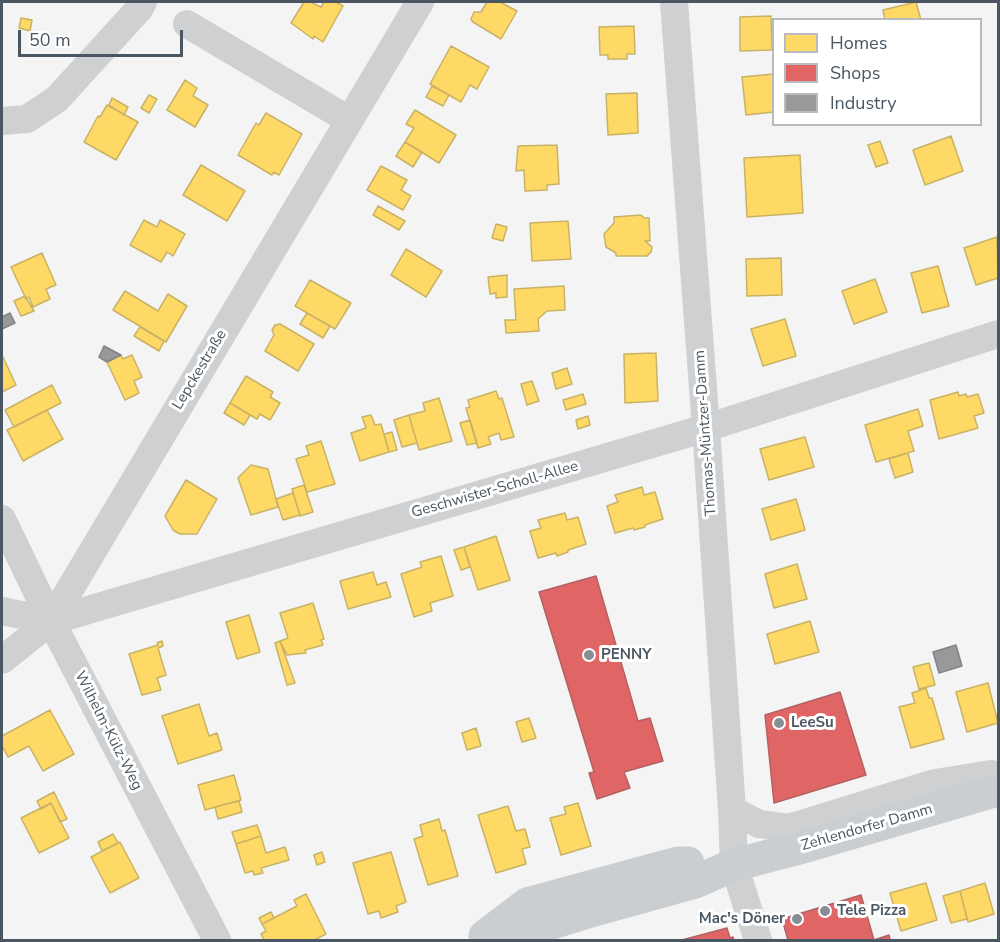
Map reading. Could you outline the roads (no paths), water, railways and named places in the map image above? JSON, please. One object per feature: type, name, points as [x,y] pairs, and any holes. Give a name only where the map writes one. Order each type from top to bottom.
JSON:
[{"type":"main road","name":"Zehlendorfer Damm","points":[[497,940],[695,882],[734,864],[807,846],[999,790]]},
{"type":"main road","name":"Zehlendorfer Damm","points":[[479,940],[527,904],[678,863],[734,864]]},
{"type":"street","points":[[2,121],[27,119],[57,99],[143,2]]},
{"type":"street","name":"Lepckestraße","points":[[51,621],[420,2]]},
{"type":"street","name":"Thomas-Müntzer-Damm","points":[[674,2],[706,428],[734,864],[758,940]]},
{"type":"street","points":[[187,24],[350,120]]},
{"type":"street","name":"Geschwister-Scholl-Allee","points":[[2,660],[51,621],[706,428],[999,334]]},
{"type":"street","name":"Wilhelm-Külz-Weg","points":[[2,519],[51,621],[217,940]]},
{"type":"street","points":[[2,611],[51,621]]},
{"type":"street","points":[[732,810],[759,824],[789,828],[935,783],[991,774],[999,776]]},
{"type":"place","name":"PENNY","points":[[589,655]]},
{"type":"place","name":"LeeSu","points":[[779,723]]},
{"type":"place","name":"Tele Pizza","points":[[825,911]]},
{"type":"place","name":"Mac's Döner","points":[[797,919]]}]
